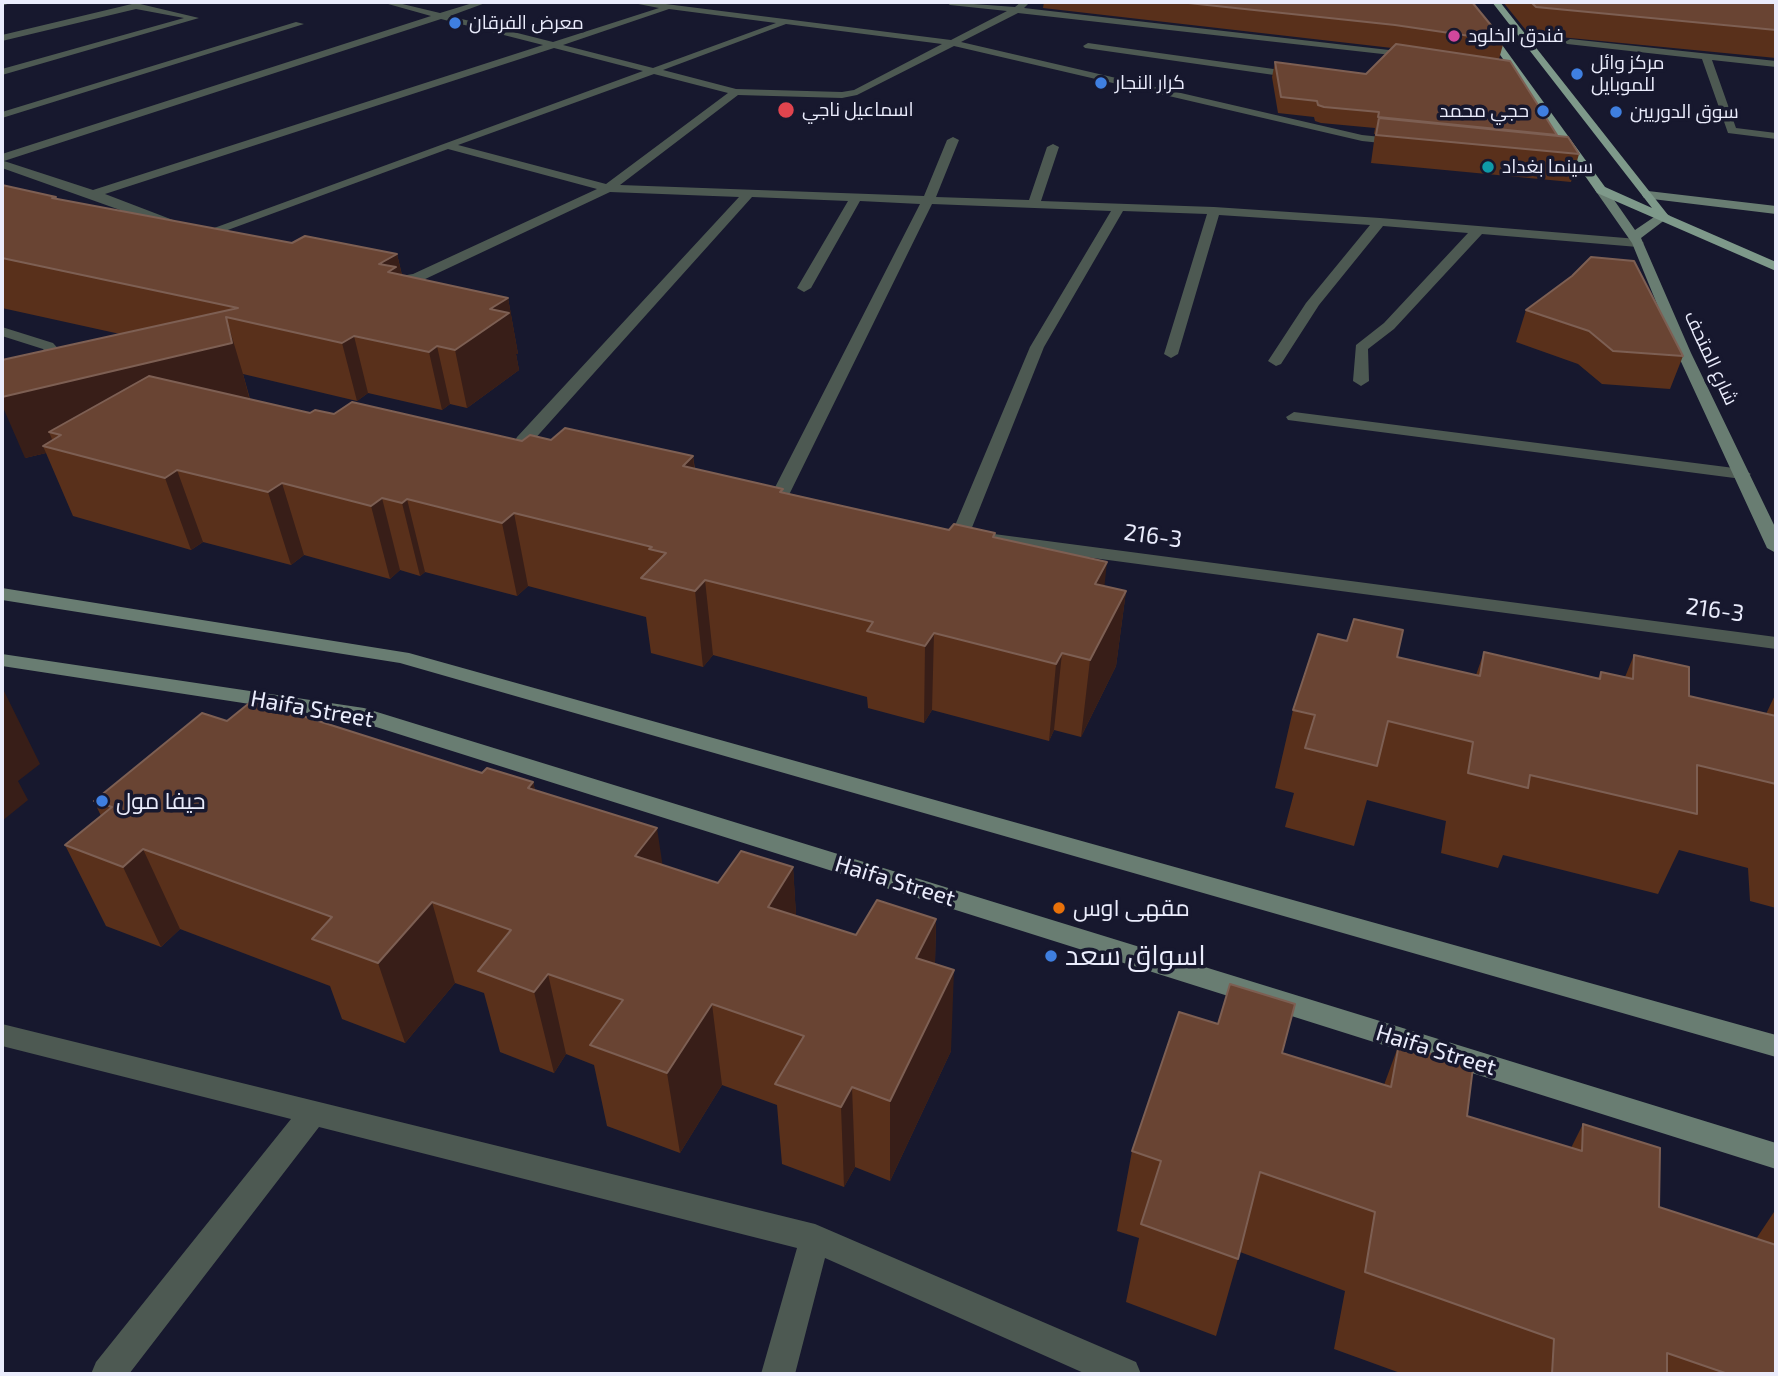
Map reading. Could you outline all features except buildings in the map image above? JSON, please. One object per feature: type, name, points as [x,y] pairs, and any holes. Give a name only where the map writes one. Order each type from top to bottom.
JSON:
[{"type":"main road","name":"شارع المتحف","points":[[1467,2],[1636,240],[1684,352],[1776,548]]},
{"type":"main road","points":[[1496,2],[1664,216]]},
{"type":"main road","points":[[1601,190],[1776,267]]},
{"type":"main road","points":[[1648,195],[1776,210]]},
{"type":"main road","points":[[1636,240],[1664,216]]},
{"type":"main road","points":[[2,594],[402,656],[1776,1046]]},
{"type":"main road","name":"Haifa Street","points":[[2,660],[356,713],[1769,1152]]},
{"type":"street","points":[[2,3],[9,2]]},
{"type":"street","points":[[385,2],[736,92],[850,94],[1022,6]]},
{"type":"street","points":[[2,158],[484,2]]},
{"type":"street","points":[[632,2],[953,43],[1362,138],[1417,144]]},
{"type":"street","points":[[93,194],[557,46],[683,2]]},
{"type":"street","points":[[950,2],[1022,6],[1124,22],[1429,58]]},
{"type":"street","points":[[2,38],[136,6],[195,18],[2,72]]},
{"type":"street","points":[[1077,53],[1124,22]]},
{"type":"street","points":[[201,235],[787,23]]},
{"type":"street","points":[[2,115],[299,24]]},
{"type":"street","points":[[1570,42],[1776,64]]},
{"type":"street","points":[[1088,46],[1308,76]]},
{"type":"street","points":[[1381,63],[1390,52]]},
{"type":"street","points":[[1706,57],[1732,131],[1776,136]]},
{"type":"street","points":[[1056,67],[1067,60]]},
{"type":"street","points":[[1504,70],[1517,72]]},
{"type":"street","points":[[380,282],[416,278],[608,188],[736,92]]},
{"type":"street","points":[[776,503],[929,198],[953,140]]},
{"type":"street","points":[[447,146],[608,188],[856,198],[929,198],[1214,211],[1636,240]]},
{"type":"street","points":[[1034,204],[1054,147]]},
{"type":"street","points":[[1566,159],[1580,160]]},
{"type":"street","points":[[2,164],[227,242]]},
{"type":"street","points":[[558,469],[544,467],[529,455],[523,441],[748,194]]},
{"type":"street","points":[[804,288],[856,198]]},
{"type":"street","name":"216-3","points":[[1119,207],[1037,347],[953,534],[1776,643]]},
{"type":"street","points":[[1171,354],[1214,211]]},
{"type":"street","points":[[1276,360],[1313,303],[1380,222]]},
{"type":"street","points":[[1361,381],[1361,348],[1389,326],[1478,230]]},
{"type":"street","points":[[2,331],[48,346],[57,356],[47,368],[2,384]]},
{"type":"street","points":[[1294,417],[1742,474]]},
{"type":"street","points":[[2,1035],[815,1238],[1124,1374]]},
{"type":"street","points":[[108,1374],[313,1113]]},
{"type":"street","points":[[778,1374],[815,1238]]},
{"type":"place","name":"معرض الفرقان","points":[[455,23]]},
{"type":"place","name":"فندق الخلود","points":[[1454,36]]},
{"type":"place","name":"مركز وائل للموبايل","points":[[1577,74]]},
{"type":"place","name":"كرار النجار","points":[[1101,83]]},
{"type":"place","name":"اسماعيل ناجي","points":[[786,110]]},
{"type":"place","name":"حجي محمد","points":[[1543,111]]},
{"type":"place","name":"سوق الدوريين","points":[[1616,112]]},
{"type":"place","name":"سينما بغداد","points":[[1488,167]]},
{"type":"place","name":"حيفا مول","points":[[102,801]]},
{"type":"place","name":"مقهى اوس","points":[[1059,908]]},
{"type":"place","name":"اسواق سعد","points":[[1051,956]]}]
